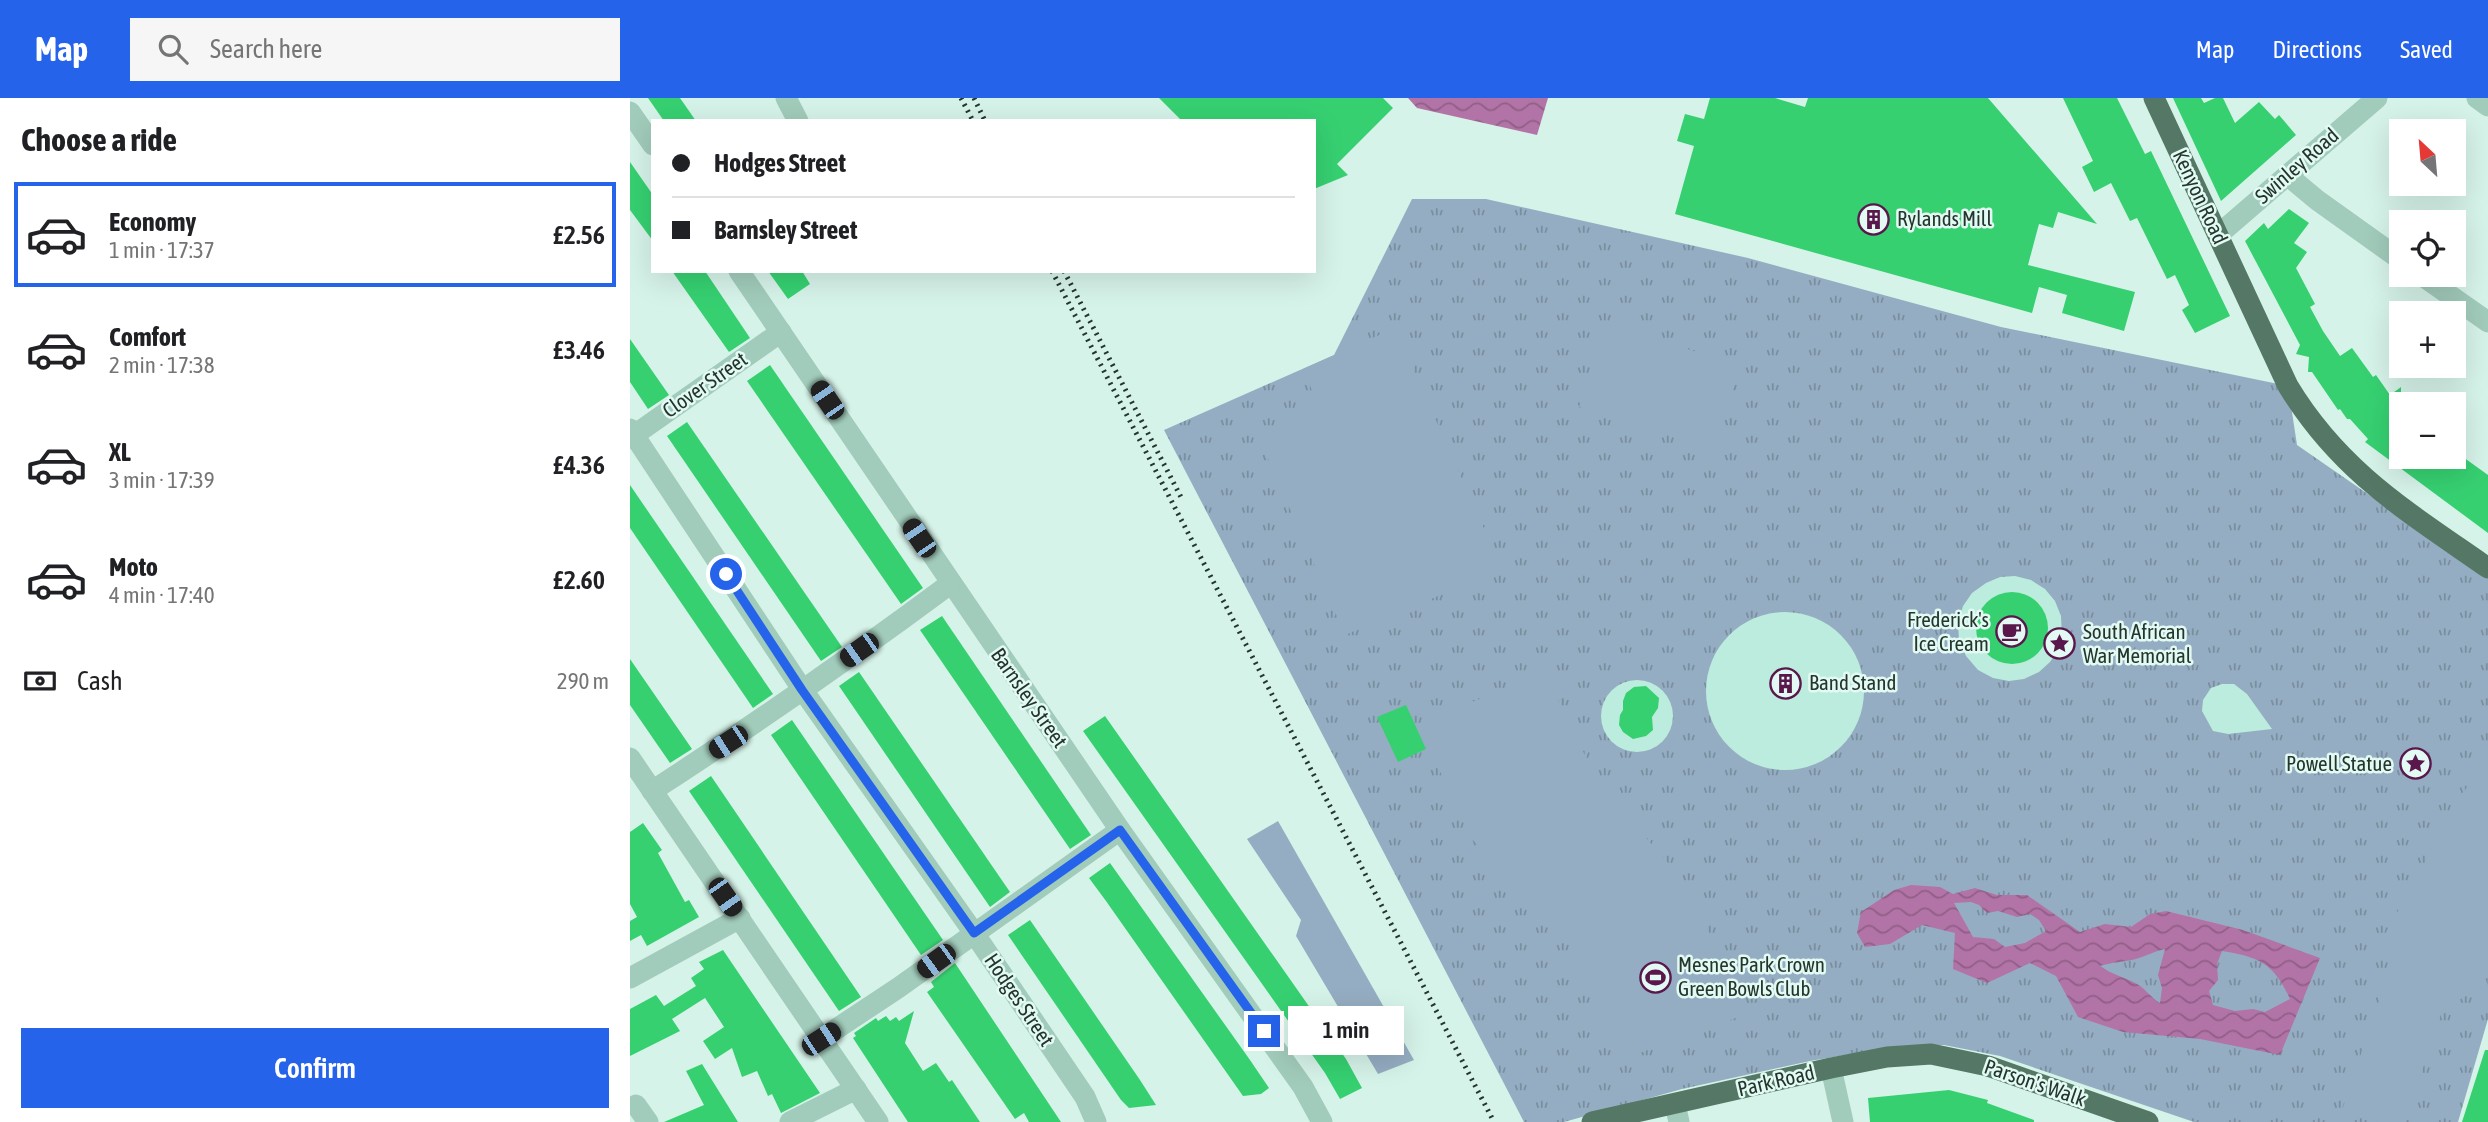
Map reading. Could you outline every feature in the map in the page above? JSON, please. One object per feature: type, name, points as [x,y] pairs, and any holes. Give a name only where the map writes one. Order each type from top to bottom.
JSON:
[{"type":"main road","name":"Kenyon Road","points":[[2154,98],[2288,386],[2330,443],[2375,489],[2488,568]]},
{"type":"main road","name":"Park Road","points":[[1592,1122],[1677,1113],[1831,1069],[1907,1055],[1931,1054],[1962,1059]]},
{"type":"main road","name":"Parson's Walk","points":[[1962,1059],[2148,1122]]},
{"type":"street","points":[[786,98],[797,119]]},
{"type":"street","name":"Swinley Road","points":[[2218,235],[2376,98]]},
{"type":"street","points":[[2477,98],[2488,106]]},
{"type":"street","points":[[630,112],[651,142]]},
{"type":"street","points":[[2287,175],[2389,252]]},
{"type":"street","name":"Barnsley Street","points":[[740,273],[1120,830],[1303,1087],[1322,1122]]},
{"type":"street","points":[[2438,287],[2488,322]]},
{"type":"street","name":"Clover Street","points":[[631,434],[781,332]]},
{"type":"street","name":"Hodges Street","points":[[631,434],[802,690],[974,933],[1085,1097],[1096,1122]]},
{"type":"street","points":[[652,791],[728,742],[950,584]]},
{"type":"street","points":[[630,758],[878,1122]]},
{"type":"street","points":[[821,1039],[898,988],[1120,830]]},
{"type":"street","points":[[630,978],[740,918]]},
{"type":"street","points":[[1831,1069],[1843,1122]]},
{"type":"street","points":[[790,1122],[856,1090]]},
{"type":"green space","points":[[1412,199],[1486,199],[1748,258],[2001,327],[2288,386],[2297,445],[2488,577],[2488,1019],[2458,1122],[2194,1122],[2000,1056],[1944,1045],[1899,1046],[1810,1061],[1682,1089],[1564,1122],[1524,1122],[1164,430],[1334,355]]},
{"type":"green space","points":[[1605,324],[1740,365],[1715,449],[1579,407]]},
{"type":"green space","points":[[1395,328],[1502,569],[1345,635],[1259,438],[1321,412],[1303,369]]},
{"type":"green space","points":[[1544,671],[1599,784],[1690,888],[1744,1015],[1615,1062],[1567,939],[1470,837],[1419,725]]},
{"type":"green space","points":[[2488,749],[2488,975],[2483,974],[2488,985],[2443,1008],[2405,1122],[2377,1122],[2342,1110],[2390,968],[2391,949],[2379,945]]},
{"type":"green space","points":[[1278,821],[1414,1060],[1378,1074],[1296,936],[1301,920],[1247,839]]},
{"type":"shaded area","points":[[2015,576],[2031,580],[2045,589],[2055,601],[2061,616],[2062,638],[2067,644],[2065,649],[2058,650],[2039,672],[2024,679],[2009,681],[1993,678],[1978,670],[1966,656],[1959,640],[1958,623],[1963,606],[1972,593],[2000,577]]},
{"type":"shaded area","points":[[1785,612],[1815,618],[1841,635],[1858,661],[1864,691],[1858,721],[1841,747],[1815,764],[1785,770],[1755,764],[1729,747],[1712,721],[1706,691],[1712,661],[1729,635],[1755,618]]},
{"type":"shaded area","points":[[1637,680],[1657,686],[1667,696],[1673,716],[1667,736],[1657,746],[1637,752],[1617,746],[1607,736],[1601,716],[1607,696],[1617,686]]},
{"type":"shaded area","points":[[2234,684],[2247,694],[2272,729],[2228,734],[2213,731],[2202,711],[2203,700],[2211,688]]},
{"type":"water","points":[[1408,98],[1548,98],[1537,135],[1417,108]]},
{"type":"water","points":[[1911,885],[1940,887],[1953,894],[1975,888],[1997,895],[2027,895],[2080,932],[2105,924],[2131,927],[2150,914],[2166,911],[2243,930],[2320,958],[2280,1055],[2200,1039],[2123,1032],[2078,1017],[2056,976],[2030,963],[1987,983],[1953,969],[1955,933],[1922,925],[1890,944],[1865,947],[1857,933],[1861,912],[1894,890]],"holes":[[[1971,902],[1987,913],[1998,911],[2017,917],[2030,914],[2039,920],[2046,931],[2025,943],[2005,947],[1994,939],[1973,937],[1954,903]],[[2165,949],[2158,975],[2162,988],[2160,1003],[2140,986],[2100,966],[2136,959]],[[2222,951],[2256,960],[2278,978],[2290,999],[2265,1012],[2253,1009],[2235,1011],[2213,1005],[2209,991],[2218,980],[2217,964]]]},
{"type":"building","points":[[648,98],[680,98],[695,119],[663,119]]},
{"type":"building","points":[[1159,98],[1383,98],[1393,108],[1337,164],[1348,175],[1316,188],[1316,119],[1180,119]]},
{"type":"building","name":"Rylands Mill","points":[[1710,98],[1775,98],[1805,107],[1808,98],[1988,98],[2097,224],[2058,212],[2053,228],[2039,224],[2028,265],[2135,292],[2124,331],[2062,313],[2067,295],[2039,287],[2032,313],[1675,214],[1694,146],[1677,141],[1685,114],[1704,119]]},
{"type":"building","points":[[2063,98],[2117,98],[2145,154],[2151,151],[2230,316],[2195,333],[2182,310],[2189,305],[2175,275],[2167,279],[2137,218],[2130,221],[2111,183],[2094,192],[2082,167],[2093,161]]},
{"type":"building","points":[[2173,98],[2201,98],[2204,103],[2223,98],[2235,123],[2259,102],[2275,119],[2279,115],[2296,135],[2221,201]]},
{"type":"building","points":[[630,162],[651,192],[651,238],[630,210]]},
{"type":"building","points":[[2289,209],[2309,223],[2294,243],[2307,252],[2296,268],[2315,304],[2310,307],[2340,356],[2352,348],[2389,394],[2389,460],[2365,442],[2368,439],[2340,409],[2338,410],[2312,372],[2308,372],[2309,357],[2296,354],[2300,345],[2245,241],[2264,223],[2268,229]]},
{"type":"building","points":[[673,273],[706,273],[750,338],[729,352]]},
{"type":"building","points":[[769,273],[803,273],[810,284],[788,299]]},
{"type":"building","points":[[630,339],[669,395],[648,409],[630,382]]},
{"type":"building","points":[[770,365],[923,588],[901,604],[747,381]]},
{"type":"building","points":[[687,422],[842,647],[821,661],[667,436]]},
{"type":"building","points":[[2466,459],[2488,475],[2488,533],[2401,469],[2466,469]]},
{"type":"building","points":[[630,485],[773,694],[753,708],[630,528]]},
{"type":"building","name":"Frederick's Ice Cream","points":[[2012,592],[2032,598],[2042,608],[2048,628],[2042,648],[2032,658],[2012,664],[1992,658],[1982,648],[1976,628],[1982,608],[1992,598]]},
{"type":"building","points":[[942,616],[1091,835],[1070,849],[920,630]]},
{"type":"building","points":[[630,659],[692,749],[670,763],[630,705]]},
{"type":"building","name":"Band Stand","points":[[1786,669],[1796,673],[1800,683],[1796,693],[1786,697],[1776,693],[1772,683],[1776,673]]},
{"type":"building","points":[[859,672],[1010,892],[990,907],[839,686]]},
{"type":"building","points":[[1646,686],[1659,698],[1658,708],[1652,717],[1653,730],[1646,736],[1633,739],[1623,732],[1619,725],[1623,701],[1626,693],[1634,687]]},
{"type":"building","points":[[1406,705],[1426,749],[1398,762],[1377,717]]},
{"type":"building","points":[[1105,716],[1346,1059],[1362,1088],[1340,1099],[1325,1073],[1083,731]]},
{"type":"building","points":[[792,720],[943,940],[921,955],[771,735]]},
{"type":"building","points":[[711,776],[861,997],[839,1011],[689,791]]},
{"type":"building","points":[[643,823],[662,850],[658,853],[685,902],[689,900],[699,917],[647,946],[641,935],[630,941],[630,921],[637,917],[630,904],[630,832]]},
{"type":"building","points":[[1110,863],[1269,1088],[1261,1094],[1243,1096],[1089,878]]},
{"type":"building","points":[[1030,920],[1156,1105],[1129,1108],[1121,1100],[1008,935]]},
{"type":"building","points":[[723,950],[820,1093],[781,1113],[772,1094],[768,1096],[757,1071],[742,1077],[732,1048],[715,1059],[703,1041],[724,1027],[705,998],[672,1019],[680,1031],[630,1056],[630,1009],[656,995],[664,1006],[696,986],[691,978],[704,969],[699,962]]},
{"type":"building","points":[[955,963],[1061,1122],[1029,1122],[1024,1113],[1015,1119],[927,992],[934,987],[931,982]]},
{"type":"building","points":[[914,1011],[905,1043],[923,1071],[936,1063],[949,1082],[952,1080],[980,1122],[908,1122],[853,1038],[856,1036],[854,1033],[876,1018],[878,1021],[886,1016],[890,1021],[896,1017],[899,1021]]},
{"type":"building","points":[[2485,1050],[2488,1050],[2488,1122],[2462,1122]]},
{"type":"building","points":[[702,1064],[738,1122],[664,1122],[704,1105],[686,1071]]},
{"type":"building","points":[[1949,1090],[1988,1100],[1987,1103],[2034,1122],[1870,1122],[1868,1098]]},
{"type":"railway","points":[[961,98],[972,119]]},
{"type":"railway","points":[[974,98],[984,119]]},
{"type":"railway","points":[[1053,273],[1494,1122]]},
{"type":"railway","points":[[1065,273],[1183,501]]},
{"type":"place","name":"Rylands Mill","points":[[1874,219]]},
{"type":"place","name":"Frederick's Ice Cream","points":[[2012,632]]},
{"type":"place","name":"South African War Memorial","points":[[2060,644]]},
{"type":"place","name":"Band Stand","points":[[1786,683]]},
{"type":"place","name":"Powell Statue","points":[[2415,764]]},
{"type":"place","name":"Mesnes Park Crown Green Bowls Club","points":[[1655,977]]},
{"type":"route","points":[[726,574],[802,690],[974,933],[1120,830],[1264,1031]]}]
